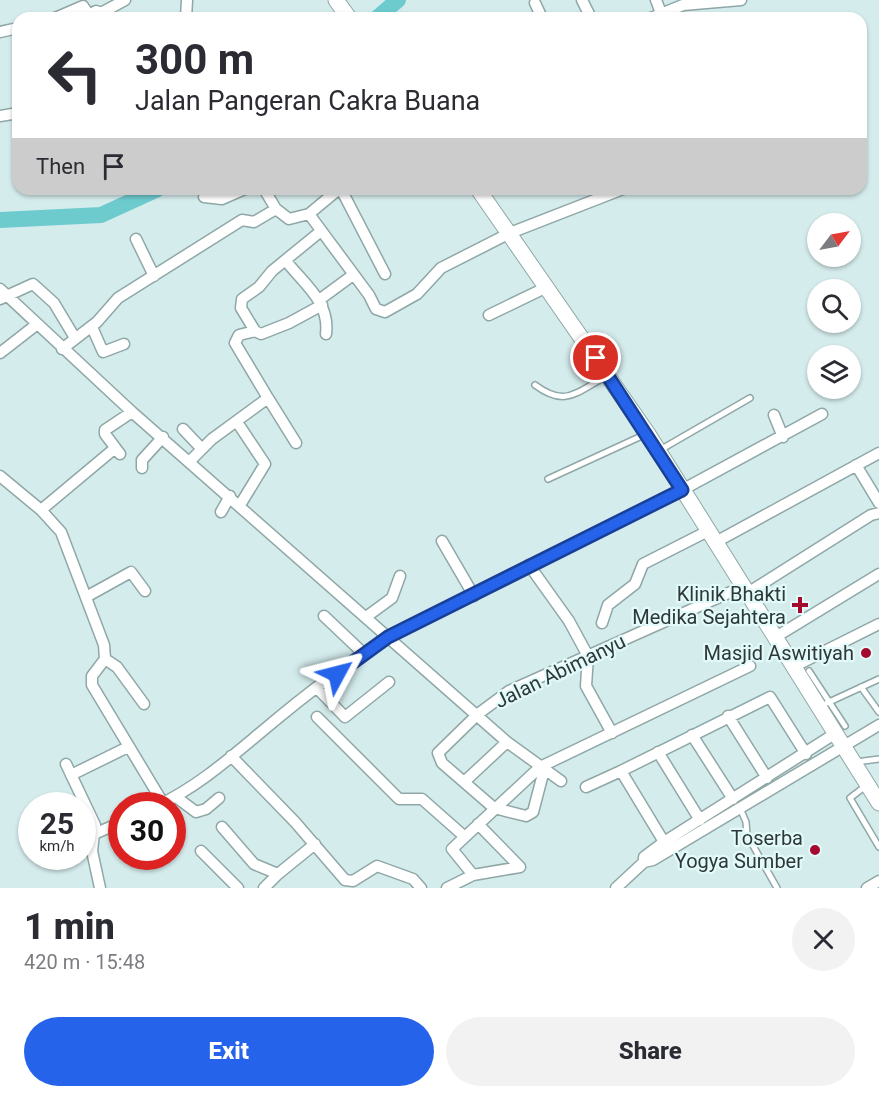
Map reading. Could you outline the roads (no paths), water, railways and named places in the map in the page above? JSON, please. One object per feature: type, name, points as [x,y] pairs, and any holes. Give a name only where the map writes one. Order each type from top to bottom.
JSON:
[{"type":"main road","points":[[482,195],[648,434],[793,668],[824,704],[854,763],[879,803]]},
{"type":"street","points":[[104,12],[125,0]]},
{"type":"street","points":[[668,12],[683,5],[741,0]]},
{"type":"street","points":[[535,3],[539,12]]},
{"type":"street","points":[[70,12],[83,6],[87,12]]},
{"type":"street","points":[[204,197],[222,199],[231,195]]},
{"type":"street","points":[[268,195],[276,209],[290,219],[300,218],[309,213],[332,195]]},
{"type":"street","points":[[343,195],[386,274]]},
{"type":"street","points":[[309,213],[352,275],[369,294],[376,309],[385,312],[417,294],[441,268],[510,233],[600,195]]},
{"type":"street","points":[[62,349],[92,327],[113,301],[242,220],[254,222],[276,209]]},
{"type":"street","points":[[255,331],[243,313],[241,302],[272,271],[321,231]]},
{"type":"street","points":[[136,239],[154,276]]},
{"type":"street","points":[[286,261],[321,303],[328,319],[326,334]]},
{"type":"street","points":[[296,443],[235,343],[239,335],[255,331],[265,333],[321,303],[352,275]]},
{"type":"street","points":[[75,338],[54,303],[33,284],[2,295],[507,742],[561,781]]},
{"type":"street","points":[[489,315],[547,287]]},
{"type":"street","points":[[0,352],[36,325]]},
{"type":"street","points":[[92,327],[103,352],[124,344]]},
{"type":"street","points":[[190,461],[267,398]]},
{"type":"street","points":[[41,510],[117,452],[105,434],[105,430],[132,412]]},
{"type":"street","points":[[184,792],[204,780],[317,688],[388,637],[682,490],[822,414]]},
{"type":"street","points":[[774,415],[783,437]]},
{"type":"street","points":[[237,422],[265,464],[240,505]]},
{"type":"street","points":[[183,429],[202,449]]},
{"type":"street","points":[[142,468],[142,460],[163,437]]},
{"type":"street","points":[[602,622],[608,605],[635,584],[643,564],[711,537],[879,453]]},
{"type":"street","points":[[856,465],[879,503],[875,514]]},
{"type":"street","points":[[0,476],[41,510],[61,532],[104,645],[105,659],[91,682],[153,792]]},
{"type":"street","points":[[221,512],[230,496]]},
{"type":"street","name":"Jalan Abimanyu","points":[[464,782],[442,763],[438,753],[478,714],[509,691],[744,590],[875,514]]},
{"type":"street","points":[[442,540],[474,596]]},
{"type":"street","points":[[530,565],[569,621],[588,656],[586,686],[612,733]]},
{"type":"street","points":[[86,597],[132,572],[145,591]]},
{"type":"street","points":[[366,617],[392,598],[400,576]]},
{"type":"street","points":[[774,638],[878,578]]},
{"type":"street","points":[[324,616],[363,653]]},
{"type":"street","points":[[793,668],[879,624]]},
{"type":"street","points":[[105,659],[117,667],[144,704]]},
{"type":"street","points":[[473,875],[452,849],[494,808],[542,768],[750,666]]},
{"type":"street","points":[[317,688],[345,717],[389,682]]},
{"type":"street","points":[[586,787],[770,697],[806,754]]},
{"type":"street","points":[[728,716],[767,778]]},
{"type":"street","points":[[317,717],[399,799],[422,799],[465,837]]},
{"type":"street","points":[[644,862],[644,857],[664,842],[806,754],[841,735],[879,725]]},
{"type":"street","points":[[692,735],[732,799]]},
{"type":"street","points":[[616,888],[644,862],[653,860],[740,808],[841,735]]},
{"type":"street","points":[[507,742],[464,782],[494,808],[526,816],[532,814],[542,768]]},
{"type":"street","points":[[71,775],[128,747]]},
{"type":"street","points":[[658,752],[700,820]]},
{"type":"street","points":[[231,756],[349,882],[377,866],[413,879],[421,888]]},
{"type":"street","points":[[66,764],[80,792]]},
{"type":"street","points":[[621,771],[664,842]]},
{"type":"street","points":[[186,804],[196,812],[206,809],[219,798]]},
{"type":"street","points":[[447,888],[473,875],[520,867],[478,824]]},
{"type":"street","points":[[222,827],[254,864],[278,874]]},
{"type":"street","points":[[264,888],[315,844]]},
{"type":"street","points":[[201,851],[238,888]]},
{"type":"street","points":[[96,870],[100,888]]},
{"type":"street","points":[[867,888],[879,881]]},
{"type":"lane","points":[[535,385],[550,396],[563,398],[609,376]]},
{"type":"lane","points":[[659,451],[750,398]]},
{"type":"lane","points":[[548,479],[648,434]]},
{"type":"lane","points":[[809,671],[824,704],[879,679]]},
{"type":"lane","points":[[861,687],[879,712]]},
{"type":"lane","points":[[854,763],[879,759]]},
{"type":"lane","points":[[867,785],[850,798],[879,847]]},
{"type":"lane","points":[[740,808],[746,822],[747,835],[777,888]]},
{"type":"waterway","points":[[384,12],[398,0]]},
{"type":"waterway","points":[[0,220],[101,215],[145,195]]},
{"type":"place","name":"Klinik Bhakti Medika Sejahtera","points":[[800,605]]},
{"type":"place","name":"Masjid Aswitiyah","points":[[866,653]]},
{"type":"place","name":"Toserba Yogya Sumber","points":[[815,850]]}]
